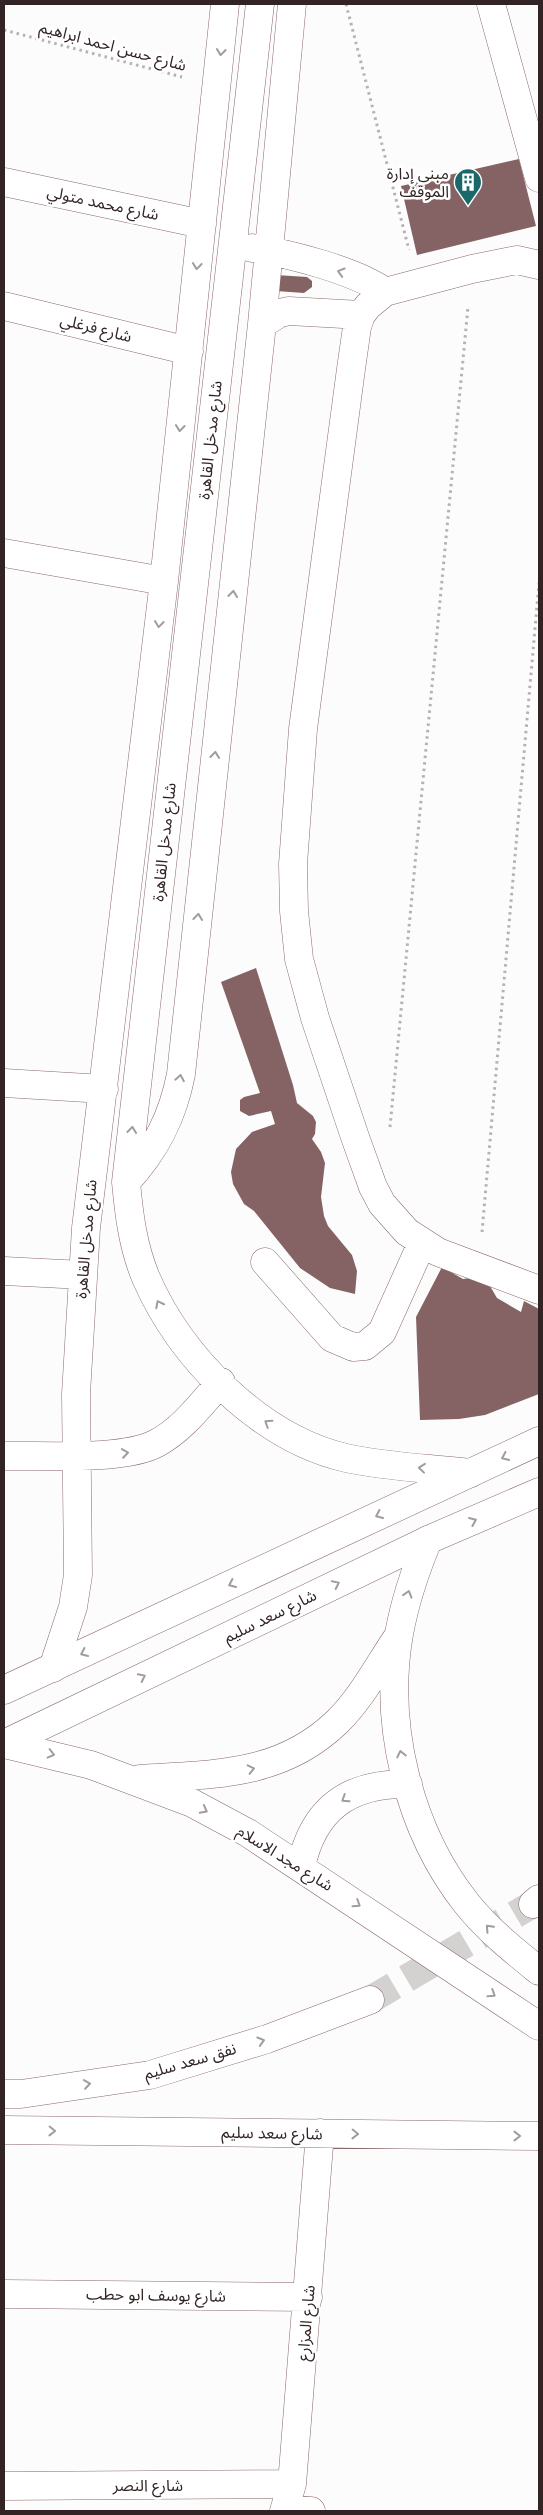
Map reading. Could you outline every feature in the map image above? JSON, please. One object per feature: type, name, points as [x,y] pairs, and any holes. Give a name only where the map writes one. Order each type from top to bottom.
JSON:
[{"type":"street","name":"شارع مدخل القاهرة","points":[[53,1668],[73,1607],[78,1575],[76,1394],[91,1181],[104,1089],[164,581],[225,4]]},
{"type":"street","name":"شارع مدخل القاهرة","points":[[260,4],[126,1182],[129,1214],[136,1246],[146,1277],[176,1334],[197,1359],[265,1421],[317,1449],[345,1458],[374,1463],[471,1472]]},
{"type":"street","points":[[126,1182],[143,1164],[167,1123],[176,1099],[181,1074],[262,324],[292,4]]},
{"type":"street","points":[[491,4],[529,97],[539,178]]},
{"type":"street","name":"شارع محمد متولي","points":[[4,182],[202,224]]},
{"type":"street","points":[[232,246],[269,251],[357,276],[385,292]]},
{"type":"street","points":[[539,265],[517,260],[417,283],[385,292],[368,306],[361,315],[357,326],[350,370],[308,684],[293,864],[294,911],[299,959],[309,998],[370,1179],[382,1204],[393,1218],[422,1243],[438,1252],[539,1290]]},
{"type":"street","name":"شارع فرغلي","points":[[4,306],[188,351]]},
{"type":"street","points":[[262,324],[280,313],[289,311],[361,315]]},
{"type":"street","points":[[4,553],[164,581]]},
{"type":"street","points":[[190,618],[230,622]]},
{"type":"street","points":[[4,1083],[104,1089]]},
{"type":"street","points":[[265,1262],[332,1338],[353,1347],[365,1346],[382,1332],[422,1243]]},
{"type":"street","points":[[4,1271],[83,1275]]},
{"type":"street","points":[[4,1456],[118,1454],[137,1451],[156,1444],[187,1420],[221,1382]]},
{"type":"street","points":[[4,1690],[539,1441]]},
{"type":"street","name":"شارع سعد سليم","points":[[4,1744],[428,1540],[539,1492]]},
{"type":"street","points":[[428,1540],[413,1579],[399,1636],[395,1711],[408,1784],[422,1826],[442,1867],[467,1904],[503,1942],[539,1971]]},
{"type":"street","points":[[133,1779],[228,1773],[252,1769],[283,1759],[312,1742],[337,1722],[358,1696],[399,1636]]},
{"type":"street","name":"شارع مجد الاسلام","points":[[4,1744],[91,1764],[192,1803],[248,1834],[301,1868],[539,2026]]},
{"type":"street","points":[[301,1868],[306,1846],[315,1827],[328,1810],[345,1797],[371,1786],[408,1784]]},
{"type":"street","name":"نفق سعد سليم","points":[[4,2094],[21,2094],[150,2075],[267,2039],[370,2000]]},
{"type":"street","name":"شارع سعد سليم","points":[[4,2130],[539,2136]]},
{"type":"street","name":"شارع المزارع","points":[[293,2504],[320,2133]]},
{"type":"street","name":"شارع يوسف ابو حطب","points":[[4,2294],[308,2297]]},
{"type":"street","name":"شارع النصر","points":[[4,2486],[293,2504]]},
{"type":"path","points":[[346,4],[417,283]]},
{"type":"path","name":"شارع حسن احمد ابراهيم","points":[[4,30],[217,86]]},
{"type":"path","points":[[389,1134],[472,269]]},
{"type":"path","points":[[479,1268],[539,583]]},
{"type":"building","name":"مبنى إدارة الموقف","points":[[519,159],[536,226],[417,255],[401,186]]},
{"type":"building","points":[[276,275],[307,277],[312,281],[312,287],[304,293],[276,291]]},
{"type":"building","points":[[256,968],[297,1103],[313,1116],[316,1122],[315,1134],[312,1139],[321,1152],[325,1163],[321,1197],[324,1216],[328,1226],[352,1255],[357,1271],[355,1294],[330,1288],[300,1268],[254,1211],[244,1204],[233,1184],[231,1172],[236,1149],[252,1132],[275,1124],[271,1111],[249,1116],[240,1111],[240,1100],[244,1097],[260,1093],[221,982]]},
{"type":"building","points":[[442,1267],[463,1279],[470,1278],[490,1286],[497,1298],[521,1312],[524,1301],[539,1309],[539,1394],[485,1415],[459,1419],[420,1420],[416,1317]]},
{"type":"tunnel","points":[[370,2000],[533,1904]]},
{"type":"place","name":"مبنى إدارة الموقف","points":[[468,206]]}]
